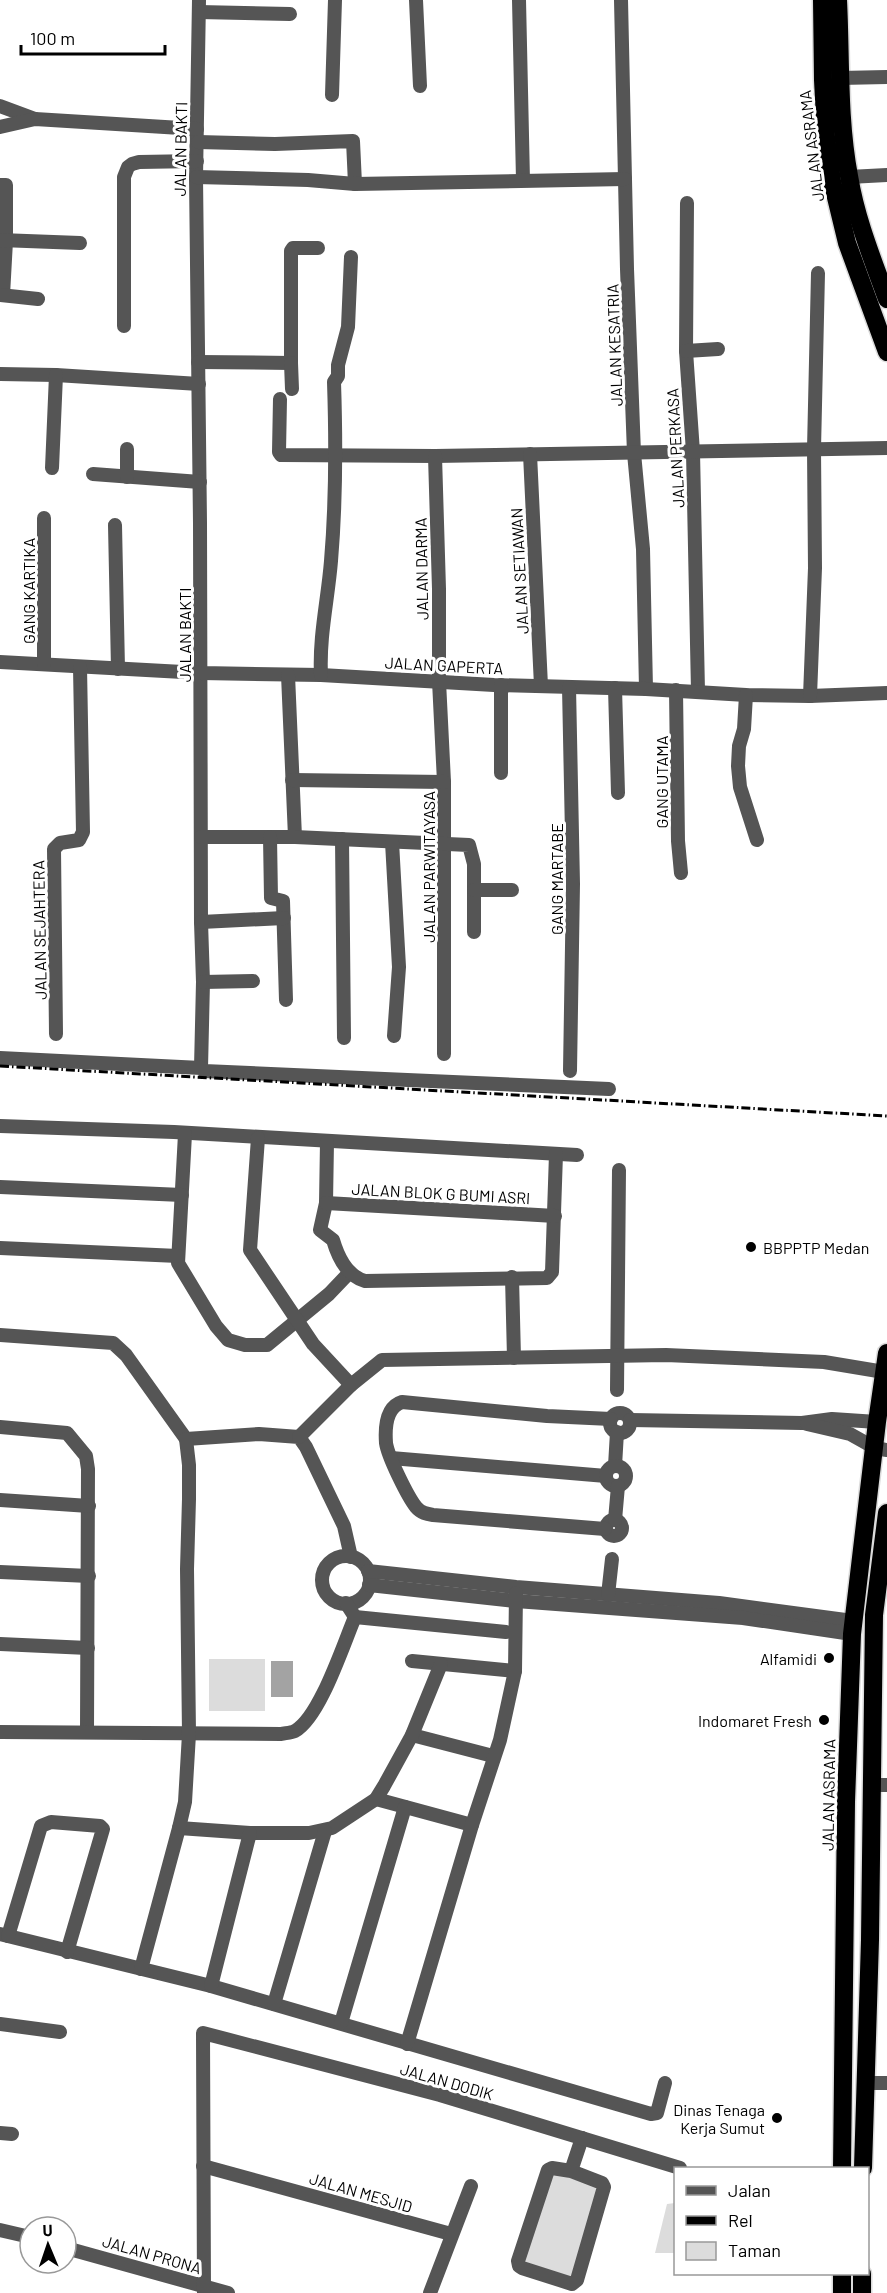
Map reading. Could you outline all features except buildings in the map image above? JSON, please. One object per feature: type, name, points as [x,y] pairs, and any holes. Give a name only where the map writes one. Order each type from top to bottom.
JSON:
[{"type":"highway","name":"JALAN ASRAMA","points":[[822,0],[826,126],[832,181],[847,243],[887,352]]},
{"type":"highway","name":"JALAN ASRAMA","points":[[838,0],[843,138],[849,177],[864,239],[886,294]]},
{"type":"highway","name":"JALAN ASRAMA","points":[[842,2167],[846,1802],[853,1628],[881,1449],[877,1422],[875,1370],[887,1353]]},
{"type":"highway","points":[[863,2167],[879,1785],[880,1616],[887,1513]]},
{"type":"highway","points":[[842,2275],[842,2293]]},
{"type":"highway","points":[[862,2275],[862,2293]]},
{"type":"street","points":[[332,95],[335,0]]},
{"type":"street","points":[[416,0],[420,86]]},
{"type":"street","points":[[519,0],[523,180]]},
{"type":"street","name":"JALAN KESATRIA","points":[[621,0],[634,453],[643,549],[646,689]]},
{"type":"street","points":[[199,6],[290,14]]},
{"type":"street","name":"JALAN BAKTI","points":[[199,6],[196,177],[203,982],[201,1068]]},
{"type":"street","points":[[840,78],[887,77]]},
{"type":"street","points":[[0,106],[35,118],[87,121],[275,144],[353,141],[355,184]]},
{"type":"street","points":[[0,127],[35,118]]},
{"type":"street","points":[[124,326],[124,177],[126,170],[132,164],[139,162],[197,161]]},
{"type":"street","points":[[849,177],[887,175]]},
{"type":"street","points":[[196,177],[308,180],[355,184],[625,179]]},
{"type":"street","points":[[3,185],[1,295],[38,299]]},
{"type":"street","name":"JALAN PERKASA","points":[[687,203],[686,351],[693,452],[698,691]]},
{"type":"street","points":[[3,241],[80,243]]},
{"type":"street","points":[[291,389],[291,251],[293,248],[318,248]]},
{"type":"street","points":[[321,675],[323,622],[331,560],[335,456],[334,382],[338,376],[338,365],[348,327],[351,257]]},
{"type":"street","points":[[810,696],[815,568],[814,449],[818,273]]},
{"type":"street","points":[[686,351],[718,349]]},
{"type":"street","points":[[198,362],[291,363]]},
{"type":"street","points":[[0,374],[56,375],[104,380],[199,384]]},
{"type":"street","points":[[52,468],[56,375]]},
{"type":"street","points":[[280,399],[280,454],[435,456],[887,447]]},
{"type":"street","points":[[126,477],[127,449]]},
{"type":"street","name":"JALAN SETIAWAN","points":[[530,454],[541,686]]},
{"type":"street","name":"JALAN DARMA","points":[[435,456],[439,681]]},
{"type":"street","points":[[93,474],[200,482]]},
{"type":"street","name":"GANG KARTIKA","points":[[44,518],[44,664]]},
{"type":"street","points":[[115,525],[117,669]]},
{"type":"street","name":"JALAN GAPERTA","points":[[0,662],[201,673],[321,675],[750,695],[810,696],[887,693]]},
{"type":"street","name":"JALAN SEJAHTERA","points":[[56,1034],[54,849],[60,843],[79,840],[83,835],[80,667]]},
{"type":"street","points":[[288,675],[296,837]]},
{"type":"street","name":"JALAN PARWITAYASA","points":[[439,681],[444,782],[444,1054]]},
{"type":"street","points":[[501,685],[501,773]]},
{"type":"street","name":"GANG MARTABE","points":[[569,687],[573,884],[570,1071]]},
{"type":"street","points":[[615,688],[618,794]]},
{"type":"street","name":"GANG UTAMA","points":[[676,690],[678,841],[681,873]]},
{"type":"street","points":[[750,695],[739,746],[738,766],[740,787],[757,840]]},
{"type":"street","points":[[292,780],[444,782]]},
{"type":"street","points":[[201,837],[296,837],[471,846],[474,864],[474,932]]},
{"type":"street","points":[[270,837],[271,898],[283,900],[286,1000]]},
{"type":"street","points":[[342,839],[344,1038]]},
{"type":"street","points":[[392,842],[399,967],[394,1036]]},
{"type":"street","points":[[474,890],[512,890]]},
{"type":"street","points":[[201,922],[284,918]]},
{"type":"street","points":[[203,982],[253,981]]},
{"type":"street","points":[[0,1058],[201,1068],[204,1071],[609,1089]]},
{"type":"street","points":[[0,1126],[577,1155]]},
{"type":"street","points":[[185,1134],[178,1256],[181,1268],[216,1326],[228,1340],[236,1344],[267,1345],[298,1321],[350,1272]]},
{"type":"street","points":[[258,1138],[250,1250],[313,1344],[351,1385]]},
{"type":"street","points":[[327,1142],[326,1203],[320,1230],[333,1240],[335,1252],[355,1278],[365,1281],[512,1277],[544,1279],[552,1272],[556,1154]]},
{"type":"street","points":[[617,1390],[619,1170]]},
{"type":"street","points":[[0,1187],[182,1195]]},
{"type":"street","name":"JALAN BLOK G BUMI ASRI","points":[[326,1203],[555,1216]]},
{"type":"street","points":[[0,1248],[178,1256]]},
{"type":"street","points":[[512,1277],[514,1358]]},
{"type":"street","points":[[0,1335],[113,1343],[126,1354],[186,1439],[189,1465],[187,1569],[189,1734],[185,1802],[141,1969]]},
{"type":"street","points":[[186,1439],[259,1434],[299,1437],[351,1385],[382,1360],[666,1355],[824,1362],[875,1370]]},
{"type":"street","points":[[391,1458],[624,1470],[626,1475],[623,1484],[618,1486],[610,1524],[427,1514],[417,1509],[391,1458],[386,1443],[388,1416],[392,1407],[402,1402],[548,1416],[614,1425],[627,1430],[630,1420],[802,1423],[832,1419],[851,1427],[881,1449]]},
{"type":"street","points":[[851,1427],[877,1422]]},
{"type":"street","points":[[611,1471],[614,1425]]},
{"type":"street","points":[[0,1427],[57,1430],[71,1436],[86,1456],[89,1506],[87,1731]]},
{"type":"street","points":[[299,1437],[344,1526],[351,1557]]},
{"type":"street","points":[[0,1500],[89,1506]]},
{"type":"street","points":[[351,1557],[358,1559],[369,1578],[361,1598],[346,1603],[338,1602],[326,1593],[322,1577],[329,1563],[335,1558],[351,1557]]},
{"type":"street","points":[[608,1595],[612,1559]]},
{"type":"street","points":[[0,1572],[89,1576]]},
{"type":"street","points":[[369,1578],[516,1594],[744,1612]]},
{"type":"street","points":[[516,1594],[608,1595],[853,1628]]},
{"type":"street","points":[[407,2044],[493,1756],[500,1740],[515,1671],[516,1594]]},
{"type":"street","points":[[346,1603],[355,1617]]},
{"type":"street","points":[[0,1732],[281,1734],[295,1731],[318,1705],[355,1617]]},
{"type":"street","points":[[355,1617],[506,1632]]},
{"type":"street","points":[[0,1644],[88,1648]]},
{"type":"street","points":[[412,1661],[515,1671]]},
{"type":"street","points":[[180,1828],[250,1833],[325,1831],[375,1799],[412,1735],[441,1664]]},
{"type":"street","points":[[412,1735],[493,1756]]},
{"type":"street","points":[[375,1799],[472,1825]]},
{"type":"street","points":[[341,2023],[405,1807]]},
{"type":"street","points":[[68,1952],[103,1829],[100,1826],[51,1822],[41,1826],[4,1935],[68,1952],[211,1986],[651,2114],[657,2113],[665,2083]]},
{"type":"street","points":[[274,2004],[325,1831]]},
{"type":"street","points":[[211,1986],[250,1833]]},
{"type":"street","points":[[0,2024],[60,2032]]},
{"type":"street","name":"JALAN DODIK","points":[[203,2166],[203,2033],[440,2095],[674,2167]]},
{"type":"street","points":[[867,2083],[887,2083]]},
{"type":"street","points":[[571,2171],[582,2138]]},
{"type":"street","points":[[203,2166],[204,2289]]},
{"type":"street","name":"JALAN MESJID","points":[[203,2166],[451,2234]]},
{"type":"street","points":[[552,2168],[571,2171],[602,2183],[604,2187],[577,2280],[570,2288],[522,2268],[518,2264],[548,2170],[552,2168]]},
{"type":"street","points":[[430,2293],[471,2186]]},
{"type":"street","points":[[0,2230],[18,2234]]},
{"type":"street","name":"JALAN PRONA","points":[[78,2252],[204,2289],[228,2293]]},
{"type":"green space","points":[[209,1659],[265,1659],[265,1711],[209,1711]]},
{"type":"green space","points":[[550,2172],[599,2186],[571,2278],[522,2264]]},
{"type":"green space","points":[[674,2203],[674,2253],[655,2253],[667,2204]]},
{"type":"shaded area","points":[[271,1661],[293,1661],[293,1697],[271,1697]]},
{"type":"railway","points":[[0,1066],[887,1116]]},
{"type":"place","name":"BBPPTP Medan","points":[[751,1247]]},
{"type":"place","name":"Alfamidi","points":[[829,1658]]},
{"type":"place","name":"Indomaret Fresh","points":[[824,1720]]},
{"type":"place","name":"Dinas Tenaga Kerja Sumut","points":[[777,2118]]}]
